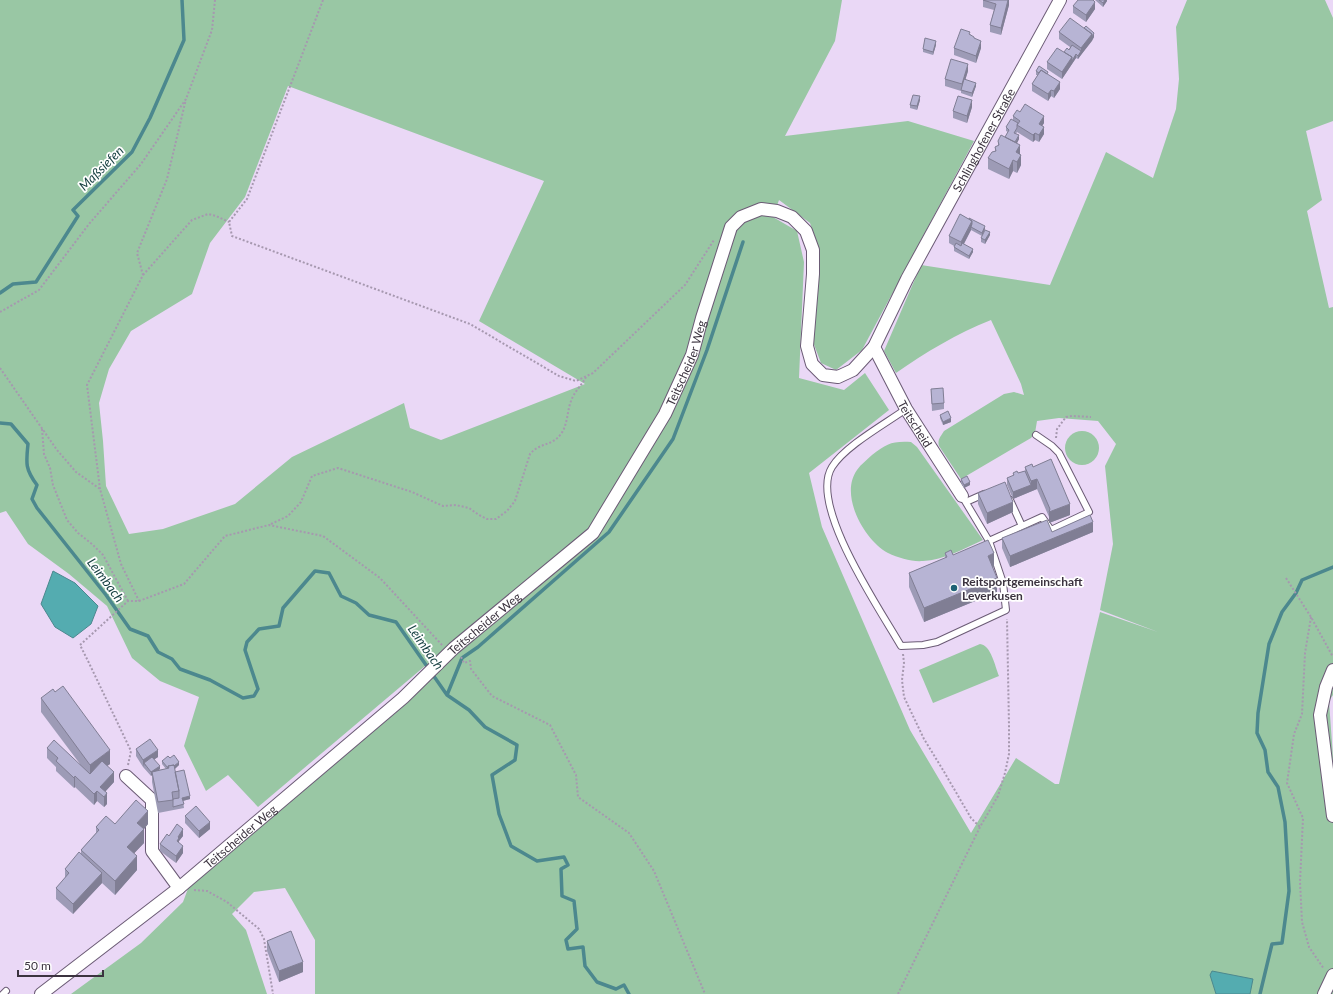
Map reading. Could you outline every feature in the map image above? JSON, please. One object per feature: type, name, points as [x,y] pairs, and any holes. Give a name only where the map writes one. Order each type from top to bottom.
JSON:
[{"type":"street","name":"Schlinghofener Straße","points":[[731,227],[741,217],[761,209],[777,211],[792,217],[806,231],[813,250],[813,274],[807,346],[812,364],[823,375],[838,377],[854,370],[874,346],[907,280],[1060,0]]},
{"type":"street","name":"Teitscheider Weg","points":[[41,994],[179,888],[403,698],[446,656],[593,533],[664,414],[692,355],[702,318],[731,227]]},
{"type":"street","name":"Teitscheid","points":[[874,346],[906,409],[964,499]]},
{"type":"street","points":[[1333,670],[1326,687],[1320,715],[1333,816]]},
{"type":"street","points":[[126,776],[152,800],[152,851],[179,888]]},
{"type":"street","points":[[1324,994],[1332,977]]},
{"type":"lane","points":[[906,409],[844,452],[831,468],[827,480],[828,497],[834,523],[839,535],[867,589],[901,646],[923,645],[937,642],[1006,610],[1003,583],[989,541],[964,499],[991,491]]},
{"type":"lane","points":[[989,541],[1042,517],[1052,530],[1089,512],[1059,453],[1036,435]]},
{"type":"lane","points":[[1007,492],[1022,526]]},
{"type":"path","points":[[143,275],[137,253],[167,178],[186,99],[212,30],[215,0]]},
{"type":"path","points":[[229,222],[247,199],[323,0]]},
{"type":"path","points":[[0,312],[39,290],[89,224],[141,164],[186,99]]},
{"type":"path","points":[[139,601],[121,564],[100,489],[87,385],[143,275],[192,220],[208,214],[229,222]]},
{"type":"path","points":[[229,222],[232,236],[470,324],[559,376],[576,381],[593,373],[685,285],[717,235],[731,227]]},
{"type":"path","points":[[0,368],[57,450],[76,472],[100,489]]},
{"type":"path","points":[[126,776],[131,751],[90,663],[80,645],[128,601],[139,601],[184,584],[225,536],[270,525],[288,516],[301,502],[312,476],[338,468],[412,492],[443,506],[456,505],[469,508],[487,519],[496,518],[507,511],[514,501],[530,454],[534,449],[540,446],[550,444],[563,431],[571,400],[587,376]]},
{"type":"path","points":[[1059,453],[1056,438],[1057,429],[1066,417],[1091,417]]},
{"type":"path","points":[[42,428],[44,454],[50,468],[53,485],[67,520],[78,533],[92,544],[103,556],[128,601]]},
{"type":"path","points":[[270,525],[322,536],[380,578],[446,656]]},
{"type":"path","points":[[1286,578],[1333,657]]},
{"type":"path","points":[[898,994],[980,827],[998,796],[1009,754],[1008,629],[1006,610]]},
{"type":"path","points":[[1311,618],[1305,653],[1302,714],[1294,734],[1287,783],[1303,818],[1300,882],[1302,922],[1309,947],[1332,977]]},
{"type":"path","points":[[901,646],[904,663],[902,680],[904,697],[924,739],[971,818],[980,827]]},
{"type":"path","points":[[462,658],[464,663],[470,661],[471,669],[492,696],[550,725],[576,775],[578,797],[629,833],[654,871],[705,994]]},
{"type":"path","points":[[179,888],[200,890],[216,896],[227,902],[259,929],[264,939],[273,994]]},
{"type":"shaded area","points":[[0,0],[842,0],[835,41],[785,136],[908,121],[974,141],[862,350],[836,370],[821,363],[813,342],[819,248],[810,223],[779,200],[773,217],[797,231],[804,262],[799,378],[844,390],[865,373],[889,410],[809,473],[822,527],[910,730],[971,833],[1016,758],[1055,784],[1059,784],[1100,612],[1158,632],[1100,610],[1113,544],[1105,466],[1116,444],[1098,421],[1059,418],[1037,421],[1035,433],[1031,438],[961,479],[939,446],[939,440],[944,431],[1004,394],[1014,392],[1024,395],[1021,384],[991,320],[978,325],[942,344],[896,373],[884,351],[921,265],[1050,285],[1106,152],[1153,178],[1176,109],[1179,79],[1176,27],[1187,0],[1325,0],[1333,18],[1333,121],[1306,131],[1322,200],[1307,211],[1329,308],[1333,307],[1333,695],[1329,701],[1333,757],[1333,994],[315,994],[315,940],[285,888],[254,892],[232,914],[246,930],[267,994],[71,994],[141,943],[183,902],[189,886],[434,677],[425,666],[258,807],[228,775],[206,791],[184,746],[199,697],[160,681],[132,658],[107,606],[69,574],[28,544],[6,511],[0,513]],"holes":[[[288,86],[544,181],[479,321],[585,384],[441,440],[410,428],[404,403],[292,457],[235,504],[163,529],[129,534],[106,486],[99,403],[109,369],[131,331],[192,294],[210,243],[245,197]]]},
{"type":"shaded area","points":[[1082,431],[1094,436],[1099,448],[1094,460],[1082,465],[1070,460],[1065,448],[1070,436]]},
{"type":"shaded area","points":[[911,442],[917,447],[983,540],[946,556],[931,560],[914,561],[888,553],[870,538],[857,516],[853,504],[851,492],[852,480],[860,466],[882,448],[894,443]]},
{"type":"shaded area","points":[[53,571],[75,583],[98,606],[91,624],[73,638],[55,627],[41,604]]},
{"type":"shaded area","points":[[980,644],[984,645],[990,652],[999,676],[933,703],[919,670]]},
{"type":"shaded area","points":[[1212,971],[1253,979],[1250,994],[1216,994],[1210,975]]},
{"type":"building","points":[[983,0],[1008,0],[1001,28],[990,25],[996,4]]},
{"type":"building","points":[[1078,0],[1093,0],[1095,2],[1086,15],[1073,6]]},
{"type":"building","points":[[1070,18],[1092,34],[1081,48],[1059,32]]},
{"type":"building","points":[[1086,26],[1094,33],[1092,37],[1092,34],[1084,28]]},
{"type":"building","points":[[961,29],[970,32],[969,34],[981,41],[976,56],[954,48]]},
{"type":"building","points":[[925,38],[936,41],[933,52],[923,49]]},
{"type":"building","points":[[1072,45],[1081,51],[1078,56],[1076,54],[1072,61],[1072,57],[1064,52],[1067,48],[1069,50]]},
{"type":"building","points":[[1057,48],[1072,57],[1062,72],[1047,62]]},
{"type":"building","points":[[951,59],[968,64],[962,84],[945,79]]},
{"type":"building","points":[[1039,66],[1048,72],[1047,74],[1041,70],[1039,73],[1036,71]]},
{"type":"building","points":[[1041,70],[1060,82],[1054,91],[1051,90],[1048,94],[1032,84]]},
{"type":"building","points":[[964,79],[976,83],[972,93],[961,90]]},
{"type":"building","points":[[913,95],[920,96],[917,106],[910,105]]},
{"type":"building","points":[[958,96],[972,100],[967,116],[953,111]]},
{"type":"building","points":[[1025,104],[1044,116],[1039,124],[1044,127],[1039,135],[1035,133],[1033,135],[1017,125],[1020,121],[1013,116],[1017,110],[1020,112]]},
{"type":"building","points":[[1011,119],[1018,123],[1014,133],[1019,135],[1015,142],[1005,137],[1009,130],[1006,127]]},
{"type":"building","points":[[1001,135],[1020,145],[1016,152],[1021,155],[1017,162],[1013,160],[1009,169],[988,158],[992,152],[996,151],[995,147],[999,145],[998,141]]},
{"type":"building","points":[[960,214],[972,221],[961,242],[949,236]]},
{"type":"building","points":[[969,218],[985,226],[982,233],[971,227],[972,221]]},
{"type":"building","points":[[985,230],[990,232],[985,240],[981,238]]},
{"type":"building","points":[[956,243],[961,246],[962,243],[973,249],[969,256],[954,247]]},
{"type":"building","points":[[943,388],[944,403],[932,404],[931,389]]},
{"type":"building","points":[[948,411],[951,418],[943,422],[940,415]]},
{"type":"building","points":[[1051,459],[1070,504],[1049,512],[1050,509],[1037,479],[1031,481],[1025,467],[1032,464],[1033,467]]},
{"type":"building","points":[[1017,471],[1018,473],[1025,471],[1031,485],[1013,492],[1007,478],[1014,475],[1013,473]]},
{"type":"building","points":[[967,476],[970,482],[964,485],[961,479]]},
{"type":"building","points":[[1005,482],[1013,502],[987,513],[978,493]]},
{"type":"building","points":[[1090,515],[1093,522],[1010,556],[1002,538],[1047,520],[1052,532]]},
{"type":"building","points":[[988,540],[994,553],[988,556],[997,578],[924,608],[909,573],[947,557],[945,553],[951,550],[953,555]]},
{"type":"building","points":[[63,686],[110,750],[90,765],[41,698],[53,689],[55,692]]},
{"type":"building","points":[[150,739],[158,750],[143,760],[136,749]]},
{"type":"building","points":[[54,740],[90,774],[102,761],[114,772],[100,787],[107,793],[104,797],[97,791],[94,794],[56,761],[58,758],[47,748]]},
{"type":"building","points":[[174,755],[179,762],[174,766],[168,766],[168,768],[162,761],[168,756],[170,758]]},
{"type":"building","points":[[152,757],[160,766],[151,772],[144,763]]},
{"type":"building","points":[[174,765],[179,791],[172,792],[173,800],[158,802],[152,772],[169,768],[168,766]]},
{"type":"building","points":[[184,770],[190,796],[182,798],[184,804],[173,807],[173,799],[179,798],[175,772]]},
{"type":"building","points":[[136,800],[148,811],[137,823],[144,829],[127,847],[137,856],[115,881],[81,850],[99,830],[96,827],[106,816],[115,824]]},
{"type":"building","points":[[196,806],[210,822],[199,831],[185,816]]},
{"type":"building","points":[[177,824],[183,829],[177,841],[183,846],[176,856],[160,844],[167,834],[169,836]]},
{"type":"building","points":[[79,852],[102,873],[73,904],[56,888],[69,873],[65,869]]},
{"type":"building","points":[[291,931],[303,962],[279,971],[267,941]]},
{"type":"waterway","name":"Maßsiefen","points":[[0,293],[13,284],[36,282],[78,216],[73,210],[132,152],[150,118],[184,40],[182,0]]},
{"type":"waterway","points":[[447,695],[462,658],[478,647],[609,532],[673,439],[707,350],[743,242]]},
{"type":"waterway","name":"Leimbach","points":[[0,423],[11,424],[28,444],[27,466],[30,475],[37,485],[32,499],[37,508],[106,595],[130,629],[148,636],[158,652],[172,659],[180,669],[210,680],[243,698],[254,696],[258,689],[245,650],[247,642],[259,629],[279,626],[283,608],[315,571],[329,573],[341,596],[356,603],[369,615],[396,622],[447,695],[469,710],[485,727],[517,745],[515,760],[492,775],[499,814],[511,846],[537,861],[564,857],[568,865],[561,869],[562,896],[574,901],[577,929],[566,940],[568,949],[583,947],[585,966],[597,982],[616,989],[624,985],[629,994]]},
{"type":"waterway","points":[[1260,994],[1272,944],[1282,943],[1289,891],[1285,822],[1278,787],[1268,772],[1265,750],[1257,733],[1258,713],[1269,644],[1282,612],[1296,593],[1302,580],[1333,567]]},
{"type":"place","name":"Reitsportgemeinschaft Leverkusen","points":[[954,588]]}]
